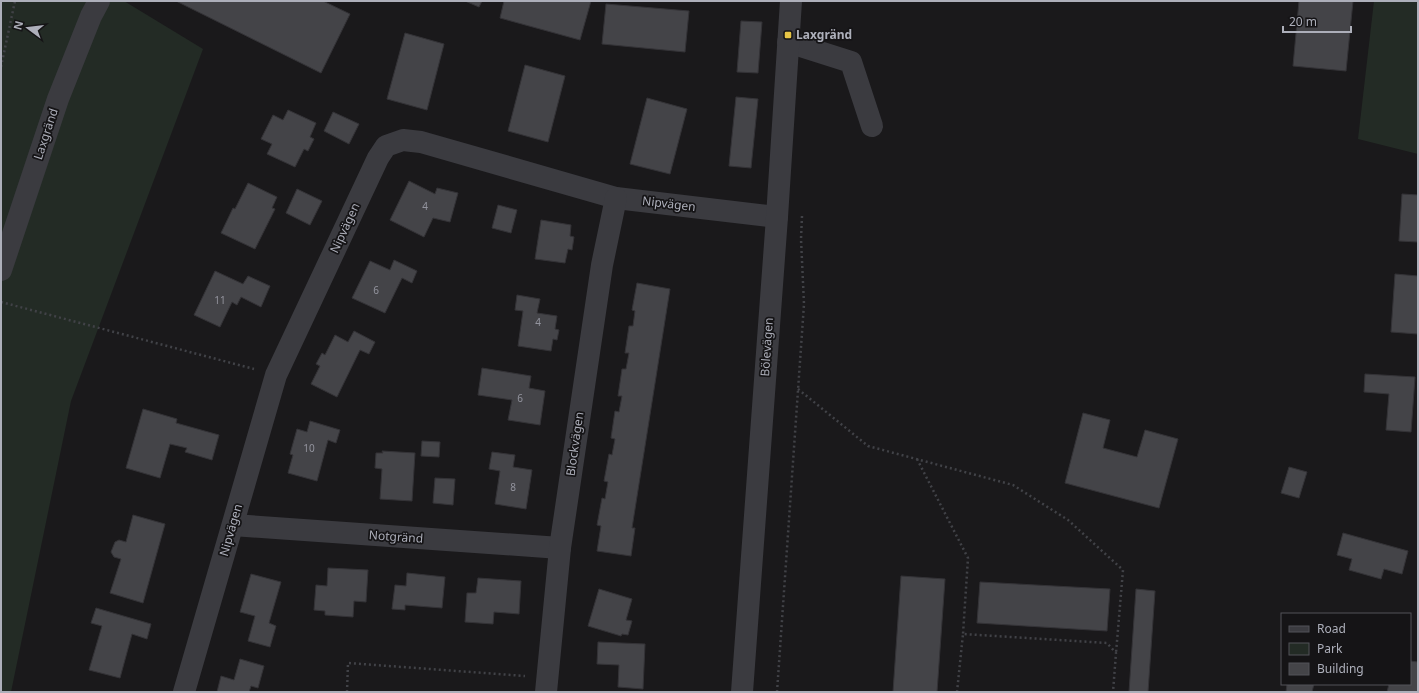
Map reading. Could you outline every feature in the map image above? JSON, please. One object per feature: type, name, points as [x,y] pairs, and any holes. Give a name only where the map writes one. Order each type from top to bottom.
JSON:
[{"type":"street","name":"Laxgränd","points":[[1,270],[58,99],[91,16],[99,1]]},
{"type":"street","name":"Bölevägen","points":[[742,692],[777,217],[791,1]]},
{"type":"street","points":[[788,42],[851,62],[872,126]]},
{"type":"street","name":"Nipvägen","points":[[184,692],[276,375],[378,158],[386,146],[403,140],[421,142],[616,198],[777,217]]},
{"type":"street","name":"Blockvägen","points":[[547,685],[560,548],[602,265],[616,198]]},
{"type":"street","name":"Notgränd","points":[[232,525],[560,548]]},
{"type":"path","points":[[1,67],[15,1]]},
{"type":"path","points":[[777,692],[804,304],[800,239],[802,216]]},
{"type":"path","points":[[1,302],[276,375]]},
{"type":"path","points":[[798,389],[868,446],[1013,485],[1068,520],[1123,570],[1113,692]]},
{"type":"path","points":[[917,459],[968,558],[963,634],[957,692]]},
{"type":"path","points":[[963,634],[1107,643],[1116,653]]},
{"type":"path","points":[[347,692],[348,663],[547,685]]},
{"type":"green space","points":[[1,1],[124,1],[203,49],[71,401],[11,692],[1,692]]},
{"type":"green space","points":[[1374,1],[1418,1],[1418,154],[1358,139]]},
{"type":"building","points":[[176,1],[323,1],[350,14],[321,73]]},
{"type":"building","points":[[465,1],[482,1],[479,7]]},
{"type":"building","points":[[504,1],[591,1],[580,40],[500,18]]},
{"type":"building","points":[[1299,1],[1353,1],[1346,71],[1293,66]]},
{"type":"building","points":[[606,4],[689,11],[685,52],[602,44]]},
{"type":"building","points":[[741,21],[762,22],[758,73],[737,72]]},
{"type":"building","points":[[405,33],[444,44],[427,110],[387,99]]},
{"type":"building","points":[[525,65],[565,76],[548,142],[508,131]]},
{"type":"building","points":[[736,97],[758,99],[751,168],[729,166]]},
{"type":"building","points":[[647,98],[687,109],[670,174],[630,164]]},
{"type":"building","points":[[288,110],[316,123],[310,137],[314,139],[308,151],[304,149],[295,167],[267,154],[272,144],[261,139],[273,115],[283,120]]},
{"type":"building","points":[[333,112],[359,124],[349,144],[324,131]]},
{"type":"building","points":[[409,181],[435,194],[437,188],[458,193],[450,222],[433,218],[424,237],[390,220]]},
{"type":"building","points":[[248,183],[277,197],[272,208],[275,209],[255,249],[221,233],[233,208],[235,209]]},
{"type":"building","points":[[297,189],[322,201],[310,225],[286,213]]},
{"type":"building","points":[[1402,194],[1418,195],[1418,242],[1399,241]]},
{"type":"building","points":[[498,205],[517,210],[511,233],[492,228]]},
{"type":"building","points":[[541,220],[571,225],[570,236],[574,237],[572,250],[568,249],[565,263],[535,259]]},
{"type":"building","points":[[394,260],[417,271],[412,283],[402,278],[385,313],[352,298],[370,261],[390,270]]},
{"type":"building","points":[[215,271],[243,284],[248,276],[270,286],[261,307],[241,297],[237,305],[232,302],[220,327],[194,315]]},
{"type":"building","points":[[1395,274],[1418,276],[1418,334],[1391,332]]},
{"type":"building","points":[[637,283],[670,289],[632,528],[635,528],[631,556],[597,551],[601,526],[597,525],[602,498],[605,499],[608,482],[604,481],[609,454],[612,455],[615,439],[611,438],[615,411],[619,412],[622,396],[618,396],[622,369],[626,369],[629,353],[625,353],[629,326],[633,326],[635,311],[632,310]]},
{"type":"building","points":[[517,295],[540,299],[537,313],[557,316],[555,329],[559,330],[557,340],[553,339],[551,351],[518,346],[523,311],[515,310]]},
{"type":"building","points":[[354,331],[375,342],[369,354],[360,350],[337,397],[311,384],[320,366],[316,364],[322,353],[325,355],[335,335],[348,342]]},
{"type":"building","points":[[482,368],[531,376],[529,388],[545,391],[540,425],[508,420],[512,400],[478,395]]},
{"type":"building","points":[[1365,374],[1415,377],[1411,432],[1386,430],[1389,394],[1364,392]]},
{"type":"building","points":[[143,409],[177,419],[176,423],[219,435],[212,460],[185,452],[187,448],[170,444],[160,478],[126,468]]},
{"type":"building","points":[[1083,413],[1110,420],[1103,448],[1137,457],[1145,430],[1178,439],[1159,508],[1065,483]]},
{"type":"building","points":[[310,421],[340,430],[336,443],[328,440],[317,481],[288,473],[293,455],[290,454],[297,429],[307,432]]},
{"type":"building","points":[[422,441],[440,442],[439,457],[421,456]]},
{"type":"building","points":[[382,451],[415,453],[412,501],[380,499],[382,469],[375,468],[376,453],[383,453]]},
{"type":"building","points":[[492,452],[515,455],[513,467],[532,470],[526,509],[495,504],[500,471],[489,469]]},
{"type":"building","points":[[1289,467],[1307,472],[1299,498],[1281,493]]},
{"type":"building","points":[[435,478],[455,479],[453,505],[433,503]]},
{"type":"building","points":[[133,515],[165,524],[143,603],[110,593],[121,559],[114,557],[111,552],[115,542],[119,540],[126,542]]},
{"type":"building","points":[[1343,533],[1408,551],[1402,574],[1384,569],[1381,579],[1349,570],[1352,559],[1337,555]]},
{"type":"building","points":[[328,568],[368,570],[366,602],[354,601],[353,617],[325,615],[325,611],[314,610],[316,585],[327,586]]},
{"type":"building","points":[[407,573],[445,577],[442,608],[405,605],[405,610],[392,609],[395,585],[406,586]]},
{"type":"building","points":[[251,574],[281,582],[269,623],[276,626],[270,647],[248,641],[255,616],[240,612]]},
{"type":"building","points":[[901,576],[945,579],[937,692],[893,692]]},
{"type":"building","points":[[478,578],[521,581],[519,614],[494,612],[493,624],[465,622],[467,593],[476,593]]},
{"type":"building","points":[[980,582],[1110,589],[1107,631],[977,623]]},
{"type":"building","points":[[599,589],[632,599],[626,620],[632,621],[628,635],[622,634],[621,636],[588,626]]},
{"type":"building","points":[[1136,589],[1155,591],[1148,692],[1129,692]]},
{"type":"building","points":[[96,608],[151,624],[147,639],[132,634],[120,678],[89,670],[102,626],[91,623]]},
{"type":"building","points":[[598,642],[645,644],[643,689],[618,687],[619,665],[597,664]]},
{"type":"building","points":[[240,659],[264,666],[258,688],[251,686],[249,692],[217,692],[221,676],[234,680]]},
{"type":"building","points":[[1411,661],[1418,662],[1418,692],[1387,692],[1389,685],[1411,685]]},
{"type":"building","points":[[1287,685],[1314,685],[1312,692],[1286,692]]},
{"type":"place","name":"Laxgränd","points":[[788,35]]}]
